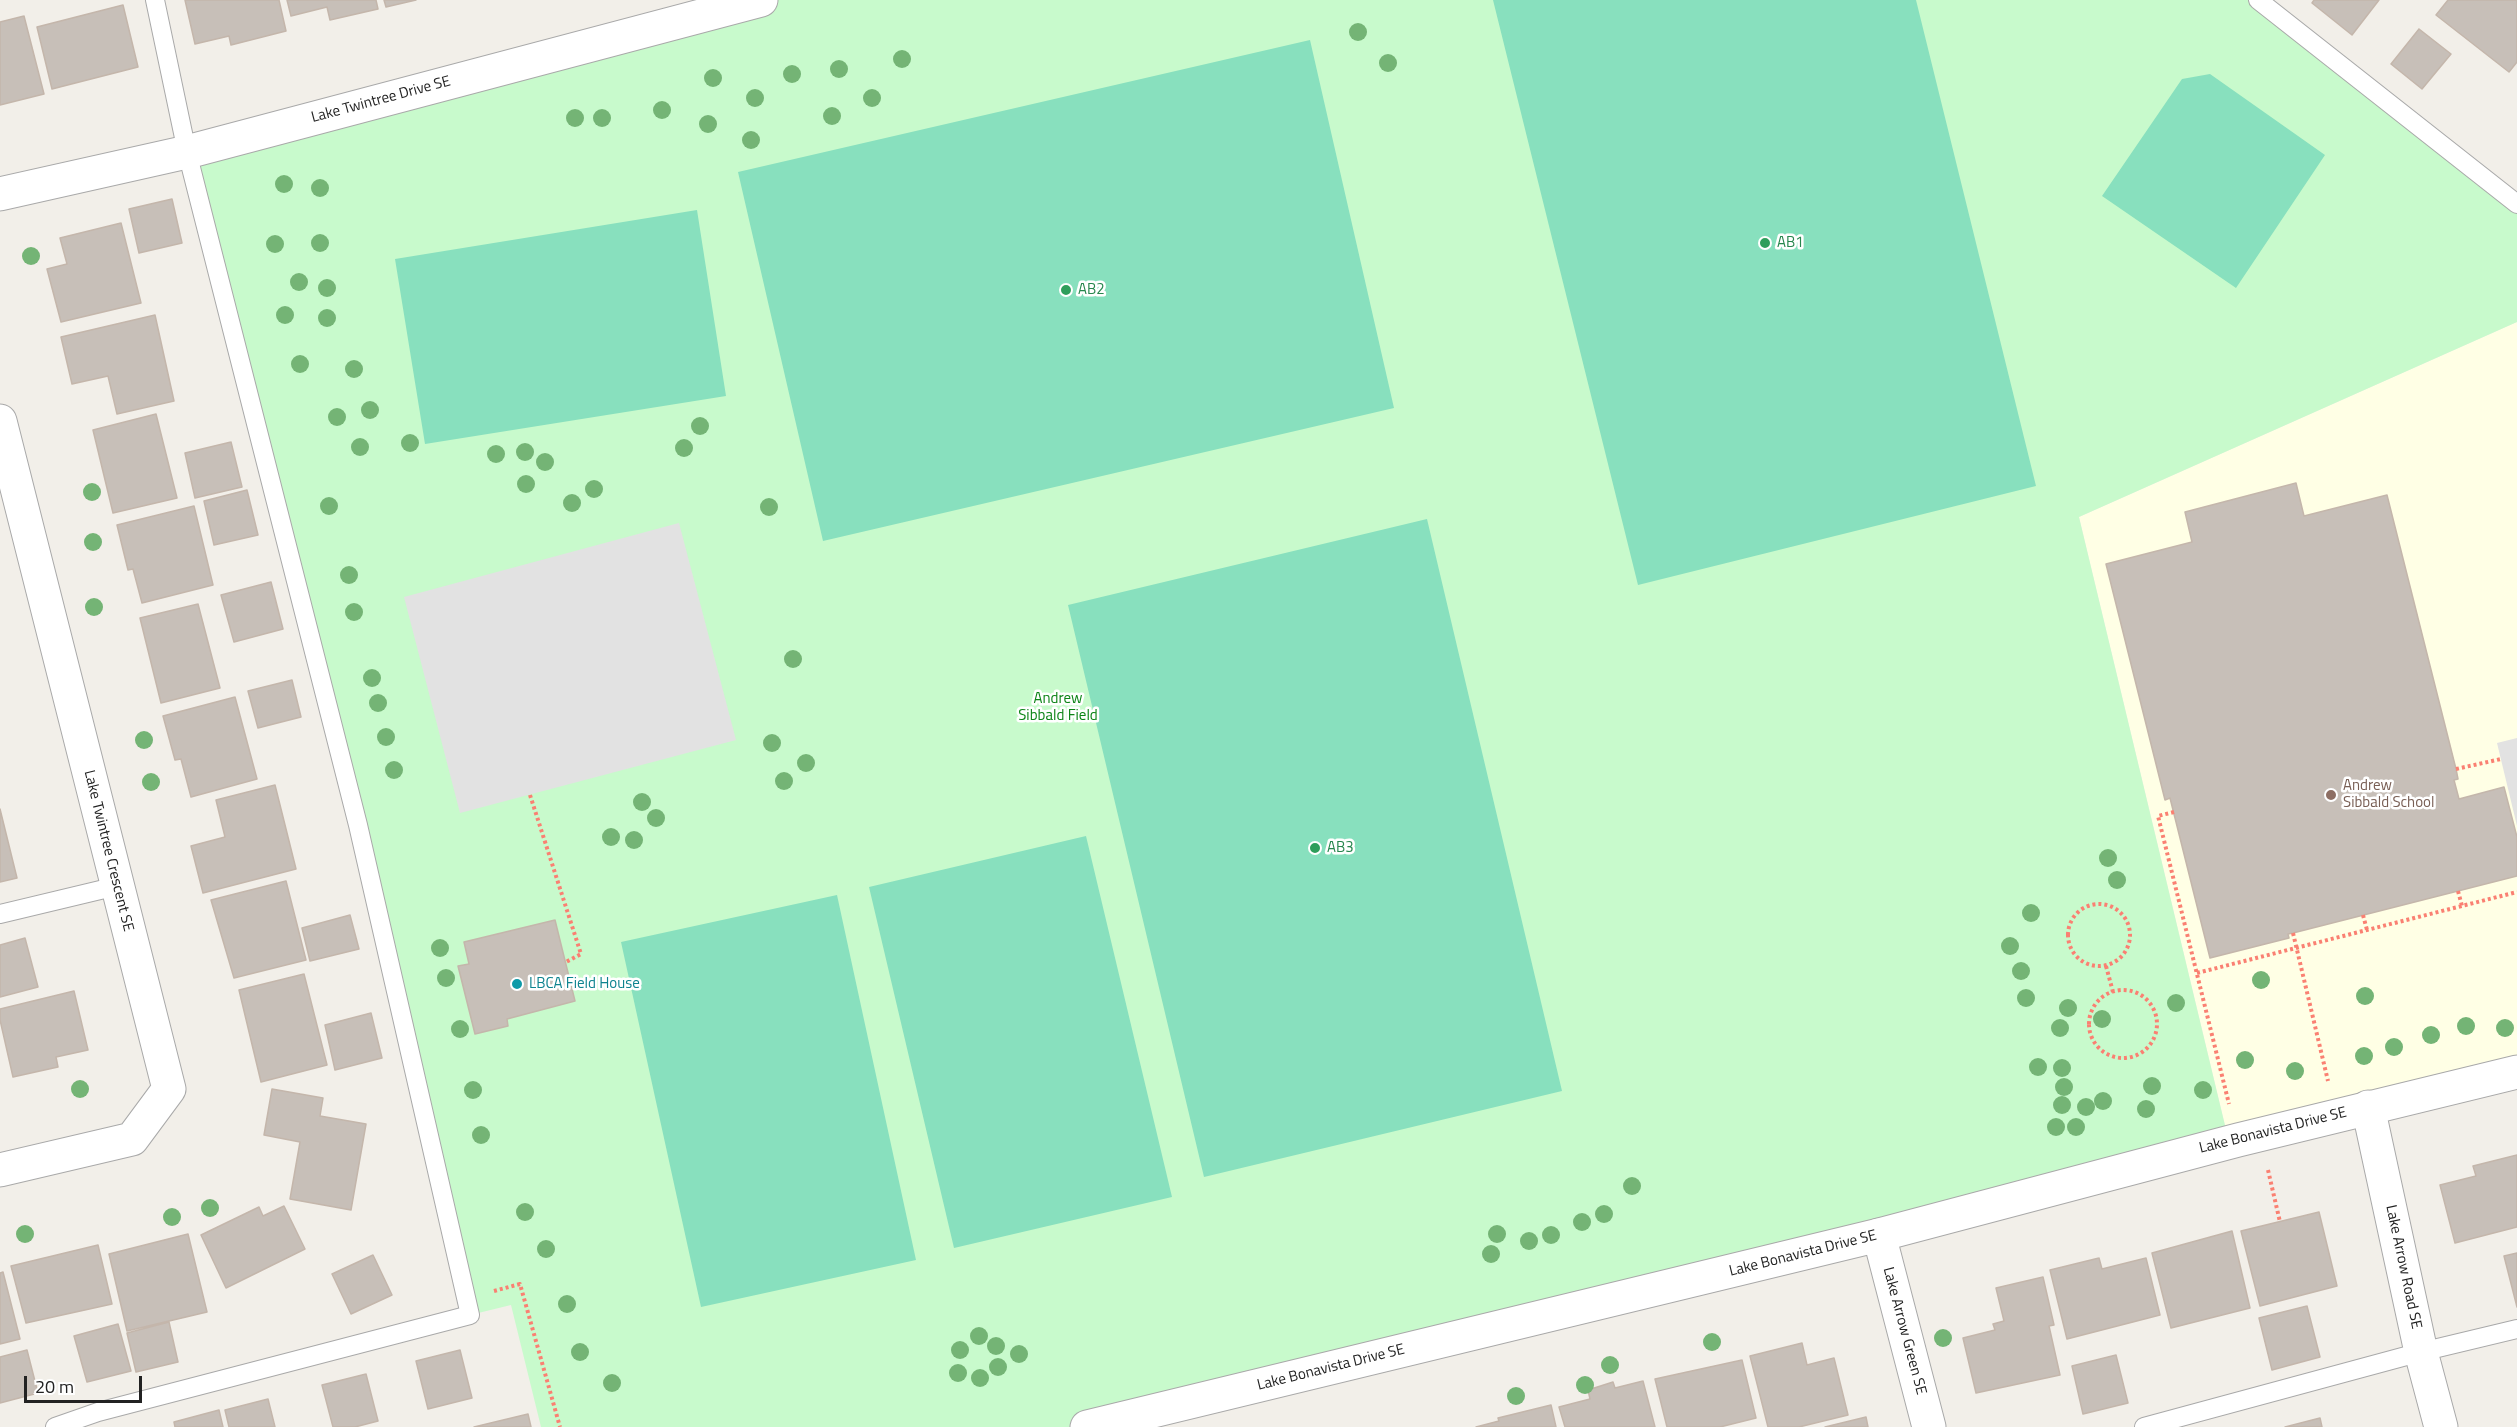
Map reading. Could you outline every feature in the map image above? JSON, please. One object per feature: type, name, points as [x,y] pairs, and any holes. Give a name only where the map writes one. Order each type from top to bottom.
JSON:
[{"type":"street","name":"Lake Twintree Drive SE","points":[[0,194],[186,152],[761,0]]},
{"type":"street","name":"Lake Twintree Crescent SE","points":[[0,1170],[132,1139],[169,1089],[2,439]]},
{"type":"street","name":"Lake Bonavista Drive SE","points":[[1087,1427],[1879,1235],[2261,1134],[2517,1072]]},
{"type":"street","name":"Lake Arrow Road SE","points":[[2368,1107],[2421,1352],[2441,1427]]},
{"type":"street","name":"Lake Arrow Green SE","points":[[1879,1235],[1929,1427]]},
{"type":"lane","points":[[55,1427],[98,1412],[470,1315],[358,825],[186,152],[155,0]]},
{"type":"lane","points":[[2258,0],[2517,204]]},
{"type":"lane","points":[[0,914],[117,886]]},
{"type":"lane","points":[[2144,1427],[2177,1423],[2421,1352],[2517,1329]]},
{"type":"path","points":[[2456,769],[2501,759]]},
{"type":"path","points":[[530,795],[581,954],[566,962]]},
{"type":"path","points":[[2174,812],[2158,816],[2230,1107]]},
{"type":"path","points":[[2458,891],[2462,906]]},
{"type":"path","points":[[2197,974],[2517,892]]},
{"type":"path","points":[[2095,904],[2115,908],[2123,914],[2131,933],[2125,953],[2119,961],[2106,966],[2089,966],[2080,961],[2072,953],[2068,943],[2068,932],[2076,914],[2095,904]]},
{"type":"path","points":[[2363,915],[2367,930]]},
{"type":"path","points":[[2293,933],[2329,1082]]},
{"type":"path","points":[[2106,966],[2113,992]]},
{"type":"path","points":[[2124,990],[2145,998],[2156,1016],[2157,1028],[2154,1038],[2139,1054],[2128,1058],[2117,1058],[2106,1054],[2091,1037],[2090,1015],[2095,1005],[2103,997],[2113,992],[2124,990]]},
{"type":"path","points":[[2261,1134],[2280,1222]]},
{"type":"path","points":[[466,1300],[520,1284],[560,1427]]},
{"type":"shaded area","name":"Andrew Sibbald School","points":[[2517,322],[2517,1072],[2229,1142],[2079,517]]},
{"type":"shaded area","points":[[679,523],[736,740],[460,813],[404,597]]},
{"type":"shaded area","points":[[2517,738],[2517,826],[2497,743]]},
{"type":"green space","name":"Andrew Sibbald Field","points":[[761,0],[2258,0],[2517,204],[2517,322],[2079,517],[2229,1142],[1091,1427],[541,1427],[511,1305],[470,1315],[187,152]]},
{"type":"green space","name":"AB1","points":[[1493,0],[1916,0],[2036,486],[1638,585]]},
{"type":"green space","name":"AB2","points":[[1310,40],[1394,408],[823,541],[738,172]]},
{"type":"green space","points":[[2210,74],[2325,155],[2236,288],[2102,196],[2182,79]]},
{"type":"green space","points":[[697,210],[726,396],[425,444],[395,259]]},
{"type":"green space","name":"AB3","points":[[1427,519],[1562,1091],[1204,1177],[1068,605]]},
{"type":"green space","points":[[1086,836],[1172,1197],[954,1248],[869,887]]},
{"type":"green space","points":[[837,895],[916,1260],[701,1307],[621,942]]},
{"type":"building","points":[[185,0],[279,0],[286,31],[231,45],[229,36],[195,44]]},
{"type":"building","points":[[287,0],[376,0],[378,9],[330,20],[327,7],[291,16]]},
{"type":"building","points":[[384,0],[416,0],[386,7]]},
{"type":"building","points":[[2314,0],[2379,0],[2352,35],[2312,3]]},
{"type":"building","points":[[2448,0],[2517,0],[2517,62],[2509,72],[2436,15]]},
{"type":"building","points":[[123,5],[138,67],[52,89],[37,27]]},
{"type":"building","points":[[24,16],[44,94],[0,105],[0,22]]},
{"type":"building","points":[[2419,29],[2451,54],[2422,89],[2391,64]]},
{"type":"building","points":[[172,199],[182,243],[139,253],[129,209]]},
{"type":"building","points":[[121,223],[141,303],[61,322],[47,269],[67,264],[60,238]]},
{"type":"building","points":[[155,315],[174,401],[117,414],[108,376],[72,384],[61,337]]},
{"type":"building","points":[[156,414],[177,498],[113,513],[93,430]]},
{"type":"building","points":[[231,442],[242,487],[195,498],[185,453]]},
{"type":"building","points":[[2296,483],[2304,516],[2387,495],[2456,769],[2458,779],[2454,780],[2459,799],[2504,787],[2517,837],[2517,876],[2288,934],[2289,938],[2210,958],[2170,798],[2165,800],[2106,564],[2192,542],[2185,512]]},
{"type":"building","points":[[247,490],[258,535],[214,545],[204,501]]},
{"type":"building","points":[[194,506],[213,585],[142,603],[133,569],[128,570],[117,525]]},
{"type":"building","points":[[271,582],[283,629],[234,642],[221,595]]},
{"type":"building","points":[[198,604],[220,688],[161,703],[140,618]]},
{"type":"building","points":[[292,680],[301,717],[258,728],[248,691]]},
{"type":"building","points":[[235,697],[257,779],[191,797],[181,759],[175,760],[163,716]]},
{"type":"building","points":[[275,785],[296,869],[203,893],[191,846],[225,837],[216,800]]},
{"type":"building","points":[[0,809],[17,878],[0,882]]},
{"type":"building","points":[[286,881],[306,960],[234,978],[211,900]]},
{"type":"building","points":[[350,915],[359,949],[310,961],[302,928]]},
{"type":"building","name":"LBCA Field House","points":[[555,920],[575,1001],[507,1019],[508,1026],[475,1034],[458,966],[469,964],[464,942]]},
{"type":"building","points":[[25,938],[38,987],[0,997],[0,945]]},
{"type":"building","points":[[304,974],[327,1065],[261,1082],[239,990]]},
{"type":"building","points":[[74,991],[88,1050],[56,1057],[58,1067],[13,1077],[0,1020],[0,1009]]},
{"type":"building","points":[[371,1013],[382,1058],[335,1070],[325,1025]]},
{"type":"building","points":[[272,1089],[323,1098],[320,1116],[366,1124],[351,1210],[290,1199],[300,1142],[264,1135]]},
{"type":"building","points":[[2517,1155],[2517,1227],[2455,1243],[2440,1185],[2476,1176],[2473,1166]]},
{"type":"building","points":[[284,1206],[305,1249],[226,1288],[201,1235],[259,1207],[263,1216]]},
{"type":"building","points":[[2319,1212],[2337,1286],[2260,1306],[2241,1231]]},
{"type":"building","points":[[2232,1231],[2250,1308],[2171,1328],[2152,1253]]},
{"type":"building","points":[[188,1234],[207,1312],[127,1331],[109,1254]]},
{"type":"building","points":[[98,1245],[112,1304],[26,1323],[11,1266]]},
{"type":"building","points":[[2517,1253],[2517,1307],[2504,1256]]},
{"type":"building","points":[[373,1255],[392,1295],[351,1314],[332,1274]]},
{"type":"building","points":[[2099,1258],[2102,1269],[2146,1258],[2160,1315],[2067,1339],[2050,1270]]},
{"type":"building","points":[[3,1272],[20,1339],[0,1344],[0,1273]]},
{"type":"building","points":[[2043,1277],[2054,1325],[2049,1326],[2060,1375],[1976,1393],[1963,1338],[1995,1330],[1993,1324],[2004,1321],[1996,1288]]},
{"type":"building","points":[[2307,1306],[2320,1357],[2272,1370],[2259,1318]]},
{"type":"building","points":[[169,1322],[178,1362],[136,1372],[127,1333]]},
{"type":"building","points":[[118,1324],[131,1371],[87,1382],[74,1336]]},
{"type":"building","points":[[1802,1343],[1807,1365],[1834,1358],[1848,1415],[1799,1427],[1768,1427],[1750,1356]]},
{"type":"building","points":[[27,1350],[38,1393],[0,1403],[0,1357]]},
{"type":"building","points":[[460,1350],[472,1398],[428,1409],[416,1361]]},
{"type":"building","points":[[2116,1355],[2128,1403],[2083,1414],[2072,1366]]},
{"type":"building","points":[[1742,1360],[1756,1418],[1720,1427],[1667,1427],[1655,1379]]},
{"type":"building","points":[[366,1374],[378,1421],[355,1427],[333,1427],[322,1385]]},
{"type":"building","points":[[1643,1381],[1655,1427],[1565,1427],[1559,1407],[1590,1399],[1588,1390],[1613,1382],[1615,1388]]},
{"type":"building","points":[[268,1399],[275,1427],[229,1427],[225,1410]]},
{"type":"building","points":[[1551,1405],[1556,1427],[1476,1427],[1499,1421],[1498,1418]]},
{"type":"building","points":[[219,1410],[223,1427],[175,1427],[174,1422]]},
{"type":"building","points":[[528,1414],[531,1427],[474,1427]]},
{"type":"building","points":[[1866,1417],[1868,1427],[1825,1427]]},
{"type":"building","points":[[2320,1418],[2322,1427],[2285,1427]]},
{"type":"place","name":"AB1","points":[[1765,243]]},
{"type":"place","name":"AB2","points":[[1066,290]]},
{"type":"place","name":"Andrew Sibbald School","points":[[2331,795]]},
{"type":"place","name":"AB3","points":[[1315,848]]},
{"type":"place","name":"LBCA Field House","points":[[517,984]]}]
